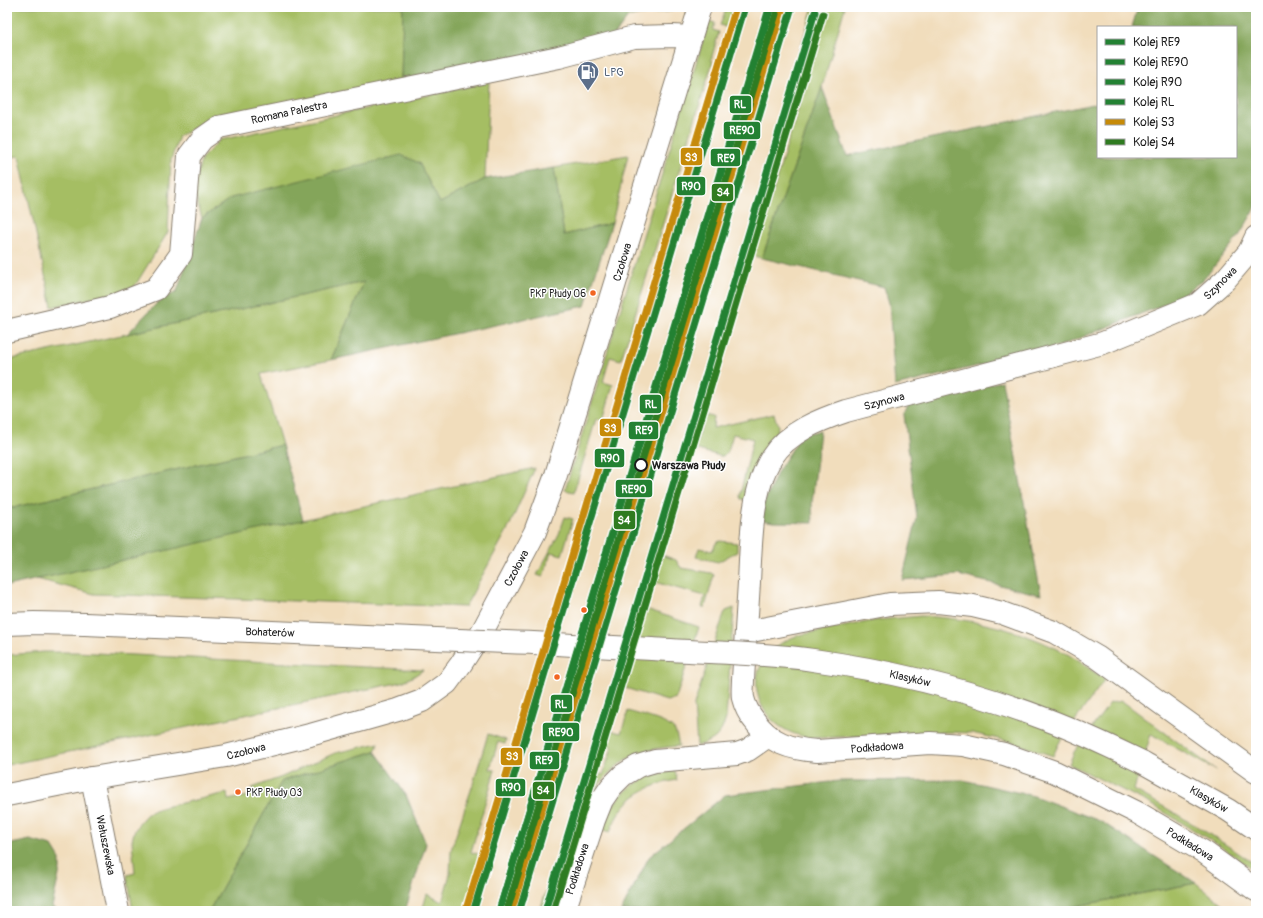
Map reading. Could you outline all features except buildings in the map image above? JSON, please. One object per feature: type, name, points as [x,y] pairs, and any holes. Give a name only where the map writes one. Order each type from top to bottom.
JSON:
[{"type":"street","name":"Czołowa","points":[[7,795],[92,778],[226,756],[310,735],[398,710],[422,701],[447,683],[483,630],[535,532],[546,504],[559,467],[700,7]]},
{"type":"street","name":"Romana Palestra","points":[[7,331],[110,307],[156,289],[181,254],[189,156],[202,139],[219,127],[559,57],[634,37],[691,37]]},
{"type":"street","name":"Szynowa","points":[[768,736],[749,714],[743,698],[743,679],[752,532],[759,490],[765,469],[772,456],[794,435],[825,418],[846,411],[1103,343],[1198,304],[1225,280],[1249,252],[1256,237]]},
{"type":"street","points":[[746,632],[890,604],[938,602],[973,606],[1002,613],[1054,632],[1075,643],[1097,657],[1256,772]]},
{"type":"street","name":"Bohaterów","points":[[7,624],[85,624],[533,643]]},
{"type":"street","name":"Klasyków","points":[[533,643],[764,655],[812,659],[866,669],[958,690],[1047,719],[1089,737],[1142,762],[1228,810],[1256,828]]},
{"type":"street","name":"Podkładowa","points":[[564,911],[602,800],[611,787],[623,775],[638,766],[655,760],[737,754],[748,750],[768,736],[784,745],[800,750],[817,751],[930,743],[962,745],[1004,754],[1054,772],[1138,813],[1204,852],[1256,890]]},
{"type":"street","name":"Wałuszewska","points":[[92,778],[118,911]]},
{"type":"green space","points":[[7,7],[403,7],[401,80],[207,121],[179,136],[171,160],[168,232],[133,289],[52,307],[19,156],[7,158]]},
{"type":"green space","points":[[403,7],[673,7],[672,11],[628,17],[613,37],[401,80]]},
{"type":"green space","points":[[722,7],[737,7],[724,51],[721,51],[728,28],[720,25],[726,9]]},
{"type":"green space","points":[[813,7],[845,7],[822,87],[762,258],[753,256],[808,76],[793,72]]},
{"type":"green space","points":[[1138,7],[1256,7],[1256,207],[1239,236],[1203,280],[1173,301],[1060,346],[895,386],[889,303],[884,287],[762,258],[822,87],[847,156],[1097,103],[1097,158],[1237,158],[1237,26],[1132,26]]},
{"type":"green space","points":[[709,21],[715,23],[713,30],[719,32],[711,60],[713,61],[621,360],[610,357],[603,382],[613,385],[603,420],[596,419],[574,492],[565,490]]},
{"type":"green space","points":[[489,82],[485,179],[440,203],[419,163],[231,198],[202,218],[193,188],[202,158],[220,140]]},
{"type":"green space","points":[[401,155],[419,163],[440,203],[485,179],[554,168],[564,235],[612,223],[585,306],[331,360],[364,282],[127,334],[157,303],[177,291],[202,218],[231,198]]},
{"type":"green space","points":[[628,155],[612,223],[564,235],[554,168]]},
{"type":"green space","points":[[364,282],[331,360],[261,374],[282,445],[7,509],[7,360]]},
{"type":"green space","points":[[1002,381],[1041,595],[958,575],[902,580],[917,518],[904,415],[909,404]]},
{"type":"green space","points":[[774,414],[778,426],[777,431],[768,448],[747,500],[741,499],[740,496],[753,439],[733,434],[728,451],[723,456],[694,449],[705,415],[714,417],[713,428]]},
{"type":"green space","points":[[820,431],[812,503],[813,523],[773,522],[757,519],[778,471],[802,434]]},
{"type":"green space","points":[[282,445],[303,520],[7,586],[7,509]]},
{"type":"green space","points":[[535,468],[509,527],[465,607],[94,594],[37,579]]},
{"type":"green space","points":[[565,517],[573,519],[562,555],[551,552],[543,577],[537,575],[559,534]]},
{"type":"green space","points":[[720,541],[737,543],[737,553],[734,553],[718,562],[696,557],[699,548],[712,551],[716,543]]},
{"type":"green space","points":[[662,555],[676,560],[681,568],[711,573],[714,575],[705,607],[702,607],[705,596],[654,582]]},
{"type":"green space","points":[[734,608],[726,718],[722,729],[716,737],[697,746],[694,705],[724,614],[726,611]]},
{"type":"green space","points":[[646,609],[699,627],[676,698],[667,701],[622,687]]},
{"type":"green space","points":[[921,616],[941,617],[979,623],[1033,638],[1069,655],[1105,679],[1059,743],[1053,756],[1012,742],[972,733],[949,732],[816,738],[794,734],[777,724],[764,710],[758,694],[757,677],[764,660],[777,646],[799,635],[878,620]]},
{"type":"green space","points":[[44,652],[76,652],[423,670],[402,682],[7,765],[7,655]]},
{"type":"green space","points":[[1122,701],[1217,771],[1151,734],[1134,790],[1196,826],[1241,855],[1256,865],[1256,871],[1220,846],[1151,804],[1069,764],[1074,752],[1110,703]]},
{"type":"green space","points":[[628,711],[660,721],[672,727],[676,733],[679,746],[654,749],[633,756],[615,768],[598,786],[554,911],[540,911],[550,878],[560,881],[598,773],[603,775],[612,747],[604,745],[609,730],[621,733]]},
{"type":"green space","points":[[488,734],[506,740],[505,744],[498,742],[490,769],[495,770],[471,852],[484,856],[468,911],[422,911],[427,894],[442,902],[450,874],[451,850]]},
{"type":"green space","points":[[379,743],[375,751],[282,781],[209,911],[133,911],[127,875],[135,873],[132,841],[134,832],[146,815],[154,810],[164,807],[227,793],[228,800],[253,795],[252,788],[282,777],[335,753]]},
{"type":"green space","points":[[375,751],[406,795],[426,844],[405,911],[209,911],[282,781]]},
{"type":"green space","points":[[675,771],[677,780],[654,786],[635,796],[621,811],[610,832],[600,829],[620,796],[629,788],[649,777]]},
{"type":"green space","points":[[963,780],[1034,796],[1100,821],[1196,883],[1051,911],[621,911],[649,857],[725,795],[838,781]]},
{"type":"green space","points":[[30,840],[52,846],[60,859],[60,870],[52,907],[58,911],[7,911],[7,845]]},
{"type":"green space","points":[[1196,883],[1231,911],[1051,911]]},
{"type":"rail line","name":"S3","points":[[467,906],[736,7]]},
{"type":"rail line","name":"R90","points":[[474,909],[745,7]]},
{"type":"rail line","name":"RE9","points":[[499,911],[771,7]]},
{"type":"rail line","name":"S3","points":[[513,906],[783,7]]},
{"type":"rail line","name":"R90","points":[[520,909],[792,7]]},
{"type":"rail line","name":"RE90","points":[[507,911],[779,9]]},
{"type":"rail line","name":"RL","points":[[499,911],[768,12]]},
{"type":"rail line","name":"RL","points":[[545,911],[815,12]]},
{"type":"rail line","name":"S4","points":[[507,911],[776,14]]},
{"type":"rail line","name":"S4","points":[[553,911],[823,14]]},
{"type":"place","name":"LPG","points":[[588,92]]},
{"type":"place","name":"PKP Płudy 06","points":[[593,293]]},
{"type":"place","name":"Warszawa Płudy","points":[[641,465]]},
{"type":"place","name":"PKP Płudy 03","points":[[238,792]]}]
